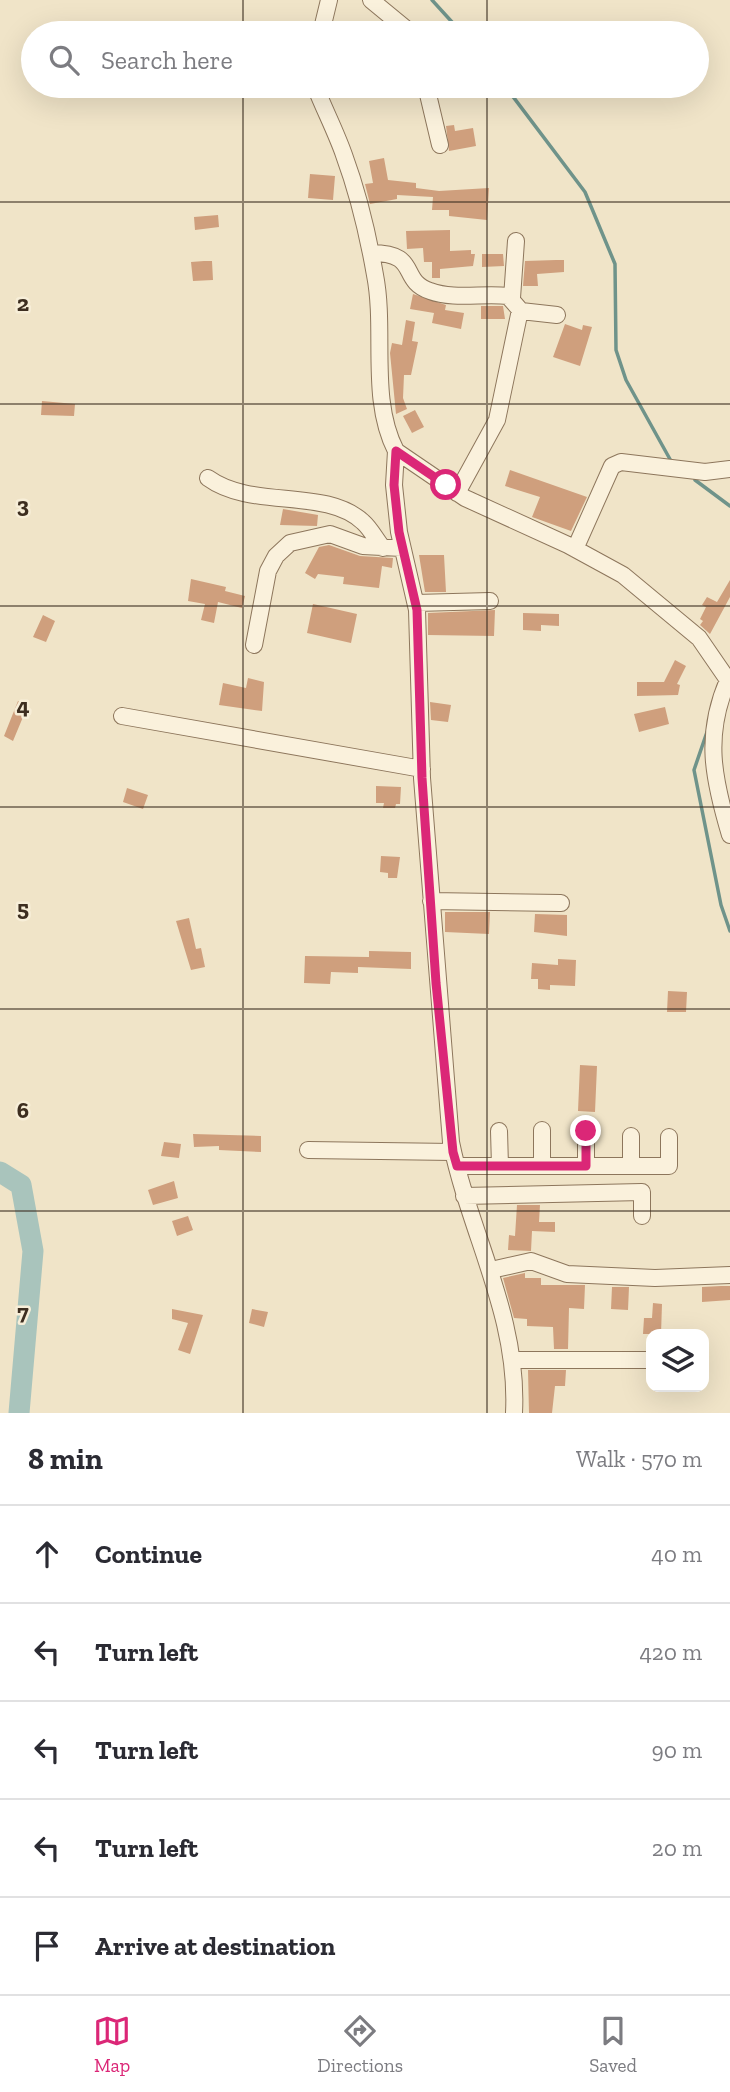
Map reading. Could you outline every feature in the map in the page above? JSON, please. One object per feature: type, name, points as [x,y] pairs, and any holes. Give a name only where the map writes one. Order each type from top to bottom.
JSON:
[{"type":"street","points":[[324,21],[329,0]]},
{"type":"street","points":[[371,0],[396,21]]},
{"type":"street","points":[[321,98],[345,158],[371,253],[381,318],[384,406],[396,451],[394,485],[402,548],[416,603],[422,769],[431,901],[455,1159],[464,1196],[491,1270],[514,1360],[514,1413]]},
{"type":"street","points":[[429,98],[440,145]]},
{"type":"street","points":[[457,493],[497,420],[516,304],[516,241]]},
{"type":"street","points":[[371,253],[392,254],[403,260],[416,283],[429,291],[440,294],[504,295],[516,304],[557,315]]},
{"type":"street","points":[[396,451],[457,493],[500,516],[575,549],[622,575],[699,638],[729,681],[714,720],[712,768],[730,835]]},
{"type":"street","points":[[575,549],[612,466],[621,462],[705,472],[730,469]]},
{"type":"street","points":[[208,478],[237,493],[321,505],[345,512],[364,523],[383,548]]},
{"type":"street","points":[[254,645],[268,571],[282,549],[300,540],[330,534],[363,546],[402,548]]},
{"type":"street","points":[[416,603],[490,601]]},
{"type":"street","points":[[122,716],[422,769]]},
{"type":"street","points":[[431,901],[561,903]]},
{"type":"street","points":[[542,1130],[542,1166]]},
{"type":"street","points":[[499,1131],[500,1166]]},
{"type":"street","points":[[586,1131],[586,1166]]},
{"type":"street","points":[[631,1136],[631,1166]]},
{"type":"street","points":[[308,1150],[455,1159],[500,1166],[669,1166],[668,1137]]},
{"type":"street","points":[[464,1196],[642,1192],[642,1216]]},
{"type":"street","points":[[491,1270],[531,1261],[567,1275],[655,1278],[730,1275]]},
{"type":"street","points":[[514,1360],[646,1360]]},
{"type":"building","points":[[454,125],[455,131],[473,128],[476,146],[449,151],[446,126]]},
{"type":"building","points":[[384,158],[388,180],[416,183],[416,188],[439,191],[489,188],[487,220],[449,216],[449,210],[432,210],[433,197],[397,195],[397,199],[370,204],[365,184],[373,183],[369,161]]},
{"type":"building","points":[[310,174],[335,176],[333,200],[308,198]]},
{"type":"building","points":[[218,215],[219,227],[195,230],[194,217]]},
{"type":"building","points":[[450,230],[450,251],[471,250],[471,254],[475,254],[473,266],[440,269],[440,278],[432,278],[432,262],[424,262],[423,248],[407,249],[406,231]]},
{"type":"building","points":[[482,254],[503,254],[504,266],[482,267]]},
{"type":"building","points":[[564,260],[564,272],[537,274],[538,286],[523,286],[525,261]]},
{"type":"building","points":[[212,261],[213,280],[193,281],[191,262]]},
{"type":"building","points":[[413,294],[446,305],[445,310],[464,313],[461,329],[432,323],[434,313],[410,309]]},
{"type":"building","points":[[481,306],[503,306],[505,319],[481,319]]},
{"type":"building","points":[[406,320],[415,322],[412,341],[418,342],[411,375],[404,375],[403,398],[407,409],[396,414],[390,353],[392,343],[402,345]]},
{"type":"building","points":[[565,324],[582,330],[583,325],[592,327],[580,366],[553,357]]},
{"type":"building","points":[[42,401],[75,404],[74,416],[41,415]]},
{"type":"building","points":[[415,410],[424,427],[412,433],[403,416]]},
{"type":"building","points":[[510,470],[587,497],[571,531],[532,517],[540,497],[505,486]]},
{"type":"building","points":[[283,509],[318,515],[317,526],[280,525]]},
{"type":"building","points":[[329,545],[360,556],[393,558],[392,568],[382,566],[379,588],[343,584],[344,577],[318,574],[315,579],[305,573],[319,547]]},
{"type":"building","points":[[419,555],[444,555],[446,592],[425,592]]},
{"type":"building","points":[[191,579],[226,587],[225,591],[245,596],[242,608],[218,602],[214,623],[201,620],[205,604],[188,601]]},
{"type":"building","points":[[730,580],[730,597],[710,634],[700,625],[706,607],[702,605],[707,597],[717,602]]},
{"type":"building","points":[[313,604],[357,614],[351,643],[307,633]]},
{"type":"building","points":[[495,610],[494,636],[428,635],[428,613]]},
{"type":"building","points":[[523,613],[559,614],[559,626],[541,625],[541,631],[523,630]]},
{"type":"building","points":[[43,615],[55,621],[46,642],[33,637]]},
{"type":"building","points":[[675,660],[686,666],[677,684],[680,685],[678,695],[637,696],[637,682],[664,682]]},
{"type":"building","points":[[248,678],[264,682],[262,711],[219,705],[223,683],[246,688]]},
{"type":"building","points":[[18,701],[28,705],[13,741],[4,736]]},
{"type":"building","points":[[430,702],[451,705],[448,722],[431,720]]},
{"type":"building","points":[[665,707],[669,724],[639,732],[634,714]]},
{"type":"building","points":[[376,786],[401,787],[400,804],[396,804],[395,808],[383,808],[384,803],[376,803]]},
{"type":"building","points":[[127,788],[148,795],[143,809],[123,802]]},
{"type":"building","points":[[381,856],[400,857],[397,878],[388,878],[388,873],[380,872]]},
{"type":"building","points":[[445,912],[490,912],[489,934],[445,932]]},
{"type":"building","points":[[535,914],[567,915],[567,936],[534,932]]},
{"type":"building","points":[[189,918],[196,949],[201,948],[205,967],[191,970],[176,921]]},
{"type":"building","points":[[369,951],[411,952],[411,969],[358,967],[358,973],[331,972],[330,984],[304,983],[305,956],[369,957]]},
{"type":"building","points":[[558,959],[576,960],[575,986],[550,985],[550,990],[538,989],[538,979],[531,979],[532,963],[558,965]]},
{"type":"building","points":[[668,991],[687,992],[686,1012],[667,1012]]},
{"type":"building","points":[[580,1065],[597,1066],[595,1112],[578,1111]]},
{"type":"building","points":[[193,1134],[261,1136],[261,1152],[219,1150],[219,1146],[194,1147]]},
{"type":"building","points":[[164,1142],[181,1144],[179,1158],[161,1156]]},
{"type":"building","points":[[174,1181],[178,1198],[153,1205],[148,1190]]},
{"type":"building","points":[[517,1205],[540,1205],[539,1222],[555,1222],[555,1232],[532,1231],[531,1251],[508,1250],[509,1235],[515,1236]]},
{"type":"building","points":[[188,1216],[193,1230],[177,1236],[172,1221]]},
{"type":"building","points":[[525,1273],[525,1278],[541,1278],[541,1285],[585,1285],[584,1309],[569,1308],[568,1349],[554,1349],[553,1327],[527,1326],[527,1319],[514,1318],[503,1278]]},
{"type":"building","points":[[730,1286],[730,1300],[702,1302],[702,1287]]},
{"type":"building","points":[[612,1287],[629,1287],[628,1310],[611,1309]]},
{"type":"building","points":[[653,1303],[662,1304],[661,1329],[646,1329],[646,1334],[643,1334],[644,1318],[652,1318]]},
{"type":"building","points":[[172,1309],[203,1315],[190,1354],[178,1350],[188,1323],[172,1319]]},
{"type":"building","points":[[252,1309],[268,1312],[264,1327],[249,1323]]},
{"type":"building","points":[[528,1370],[566,1370],[565,1386],[555,1386],[552,1413],[529,1413]]},
{"type":"waterway","points":[[432,0],[451,21]]},
{"type":"waterway","points":[[514,98],[585,192],[615,264],[616,350],[626,380],[671,461]]},
{"type":"waterway","points":[[695,480],[730,506]]},
{"type":"waterway","points":[[707,732],[694,770],[721,905],[730,931]]},
{"type":"waterway","points":[[0,1172],[21,1185],[33,1251],[19,1413]]},
{"type":"route","points":[[446,485],[396,451],[394,485],[399,532],[417,610],[419,733],[436,983],[453,1152],[457,1166],[586,1166],[586,1131]]}]
